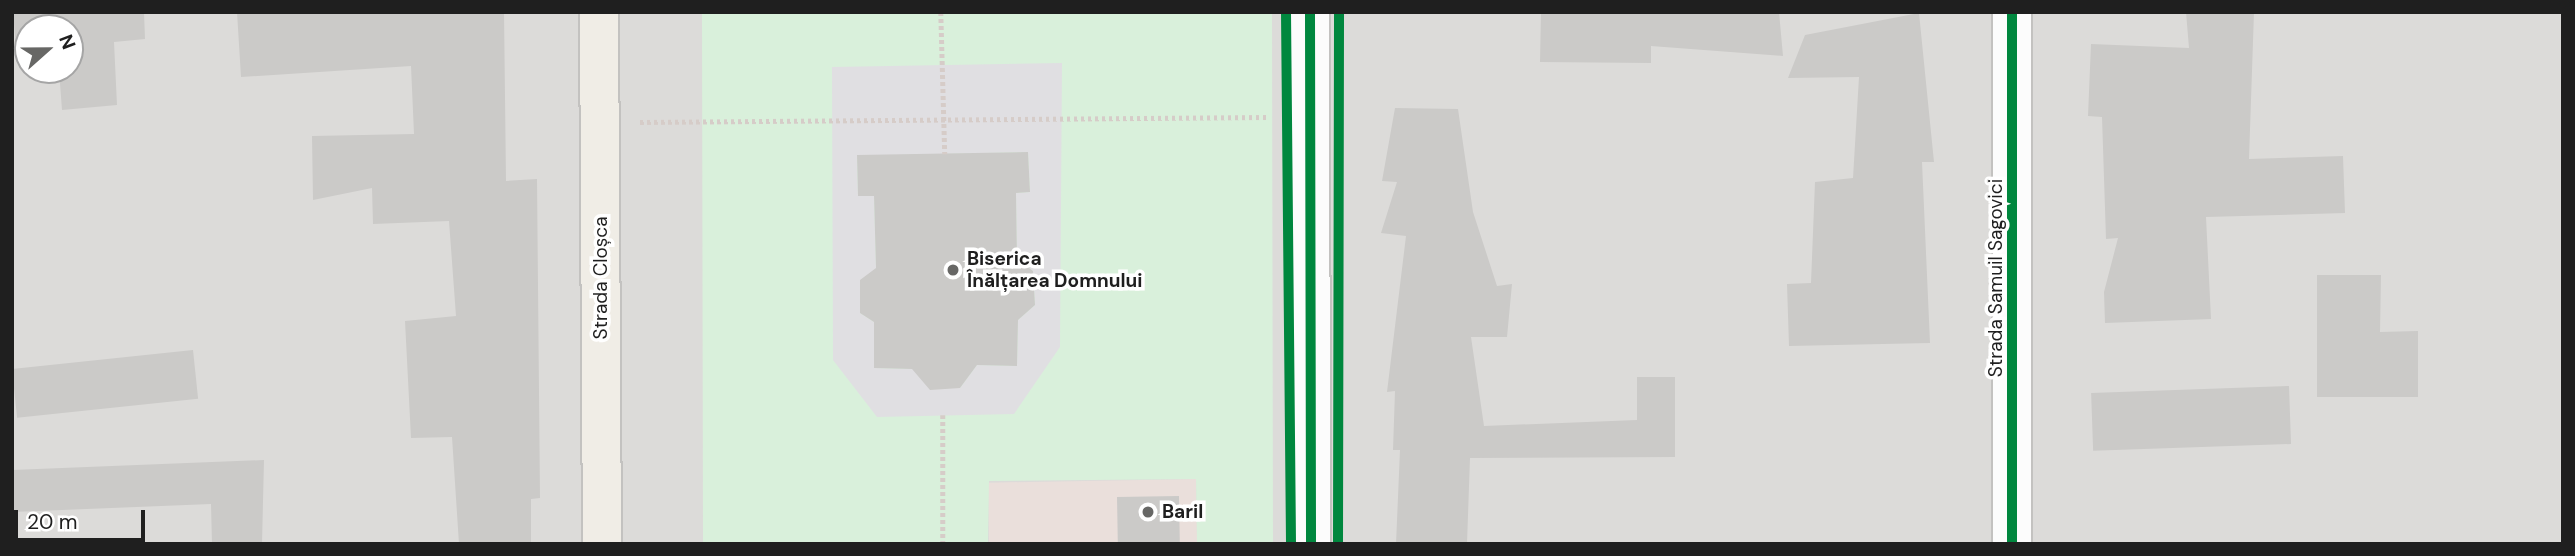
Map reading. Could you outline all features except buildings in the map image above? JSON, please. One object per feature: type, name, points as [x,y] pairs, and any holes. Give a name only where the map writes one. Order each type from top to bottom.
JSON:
[{"type":"main road","name":"Strada Cloșca","points":[[599,12],[602,544]]},
{"type":"street","points":[[1310,12],[1311,544]]},
{"type":"street","name":"Strada Samuil Sagovici","points":[[2012,12],[2012,544]]},
{"type":"path","points":[[941,12],[945,154]]},
{"type":"path","points":[[600,123],[942,116],[1273,117]]},
{"type":"path","points":[[943,415],[943,544]]},
{"type":"shaded area","points":[[12,12],[2563,12],[2563,544],[12,544]]},
{"type":"shaded area","points":[[1062,63],[1060,347],[1014,414],[877,417],[833,360],[832,67]],"holes":[[[1028,152],[1030,192],[1016,193],[1017,259],[1033,271],[1035,305],[1018,320],[1017,366],[977,365],[960,388],[912,369],[874,368],[874,322],[860,313],[876,268],[874,196],[858,196],[857,156]]]},
{"type":"shaded area","points":[[1196,479],[1197,544],[989,544],[988,483]]},
{"type":"green space","points":[[702,12],[1272,12],[1273,544],[1197,544],[1196,479],[989,481],[988,544],[703,544]]},
{"type":"cycle path","points":[[1286,12],[1291,544]]},
{"type":"cycle path","points":[[1310,12],[1311,544]]},
{"type":"cycle path","points":[[1338,544],[1339,12]]},
{"type":"cycle path","points":[[2012,12],[2012,544]]},
{"type":"place","name":"Biserica Înălțarea Domnului","points":[[953,270]]},
{"type":"place","name":"Baril","points":[[1148,512]]}]
